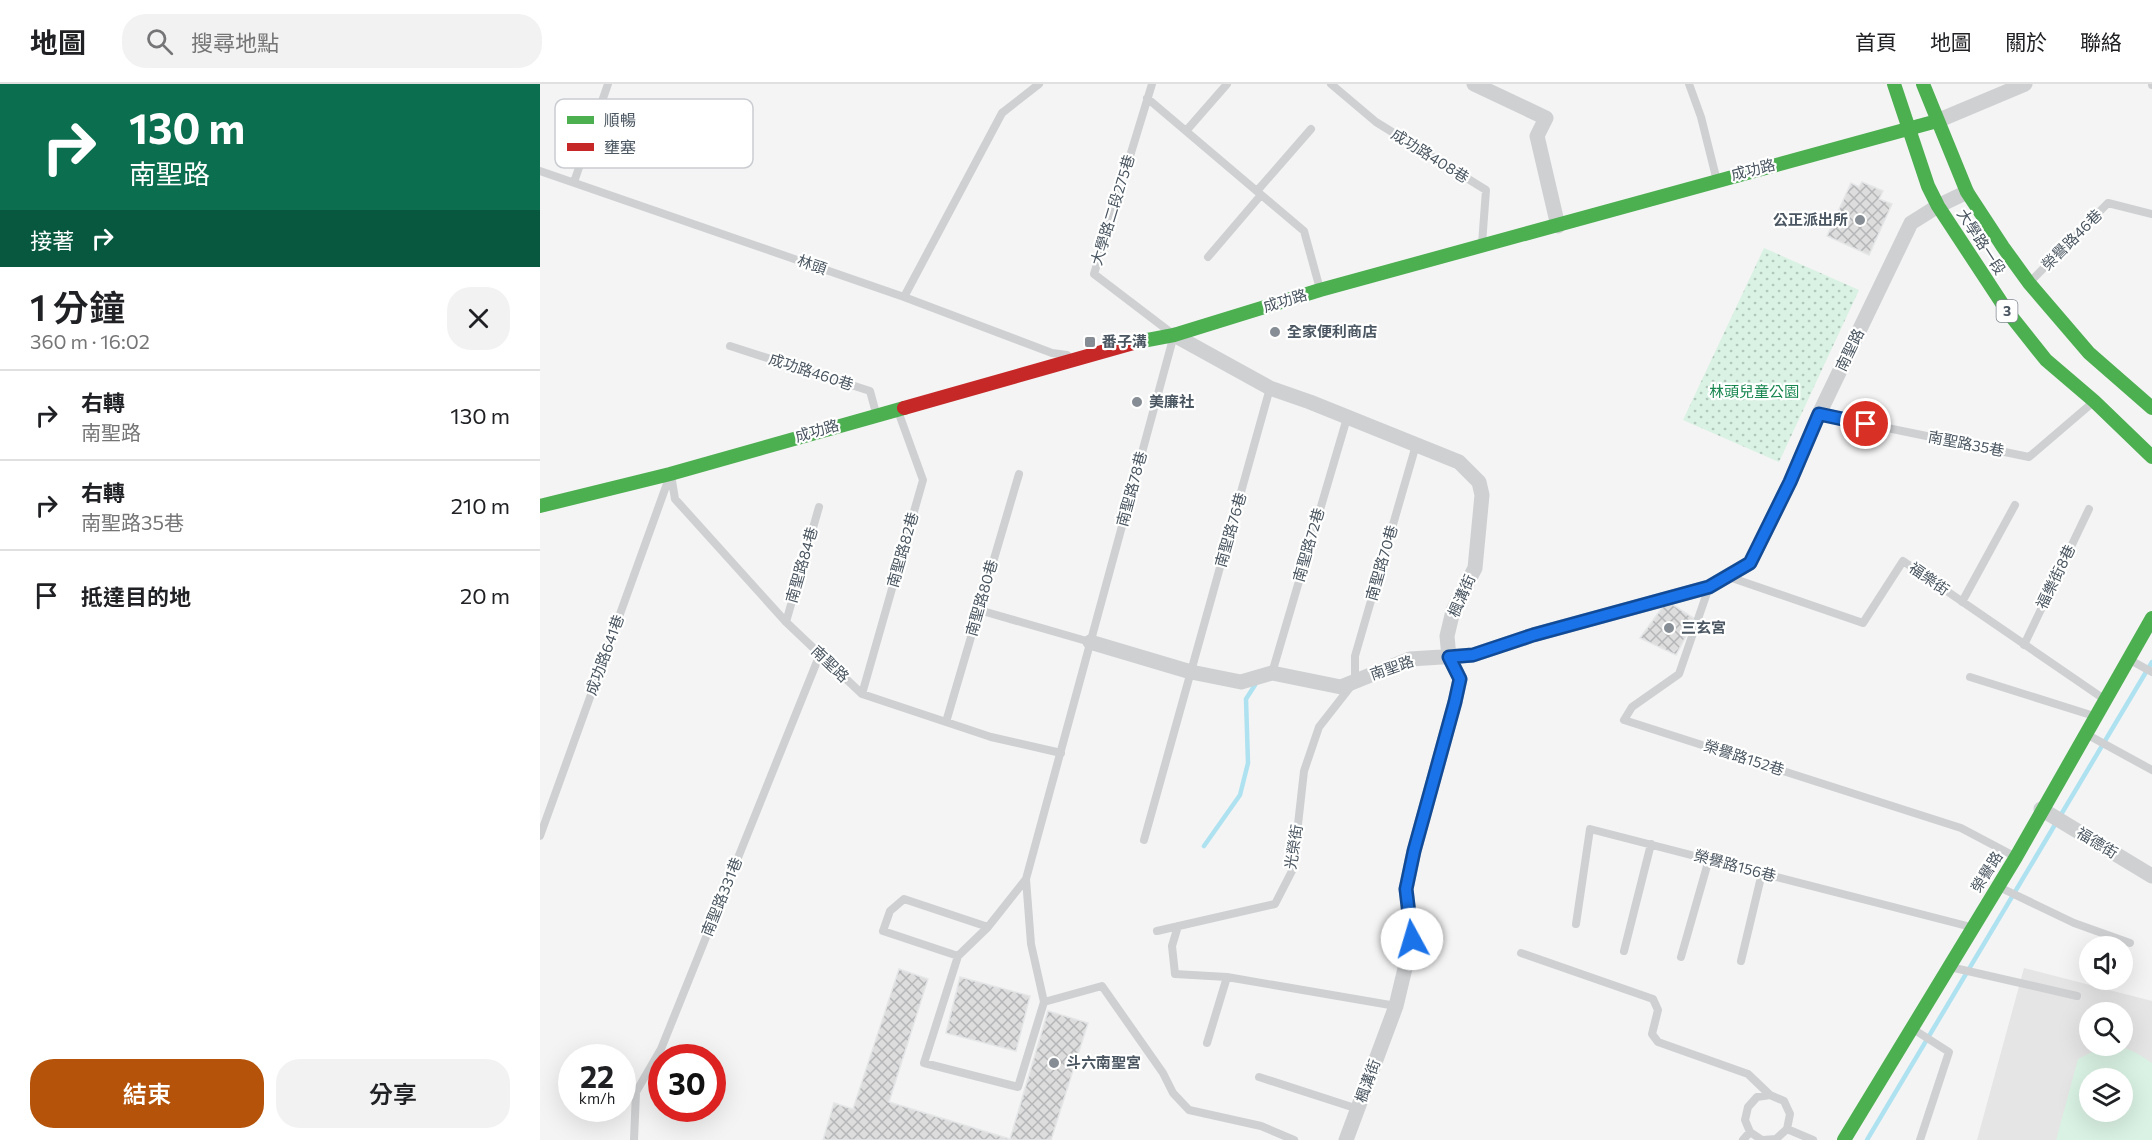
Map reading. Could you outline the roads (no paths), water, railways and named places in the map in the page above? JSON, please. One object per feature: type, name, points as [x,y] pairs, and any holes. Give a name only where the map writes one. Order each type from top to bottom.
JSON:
[{"type":"main road","name":"3","points":[[1894,84],[1909,130]]},
{"type":"main road","name":"3","points":[[1923,84],[1936,121]]},
{"type":"main road","name":"成功路","points":[[540,506],[670,474],[1145,340],[1173,336],[1320,290],[1936,121]]},
{"type":"main road","name":"大學路一段","points":[[1936,121],[1967,192],[2002,247],[2029,283],[2089,352],[2152,408]]},
{"type":"main road","name":"大學路一段","points":[[1909,130],[1928,186],[1938,206],[2007,311],[2046,360],[2094,401],[2152,457]]},
{"type":"main road","name":"榮譽路","points":[[1844,1140],[2016,857],[2152,619]]},
{"type":"street","points":[[1474,84],[1546,118],[1537,136],[1558,226]]},
{"type":"street","name":"成功路","points":[[1936,121],[2025,84]]},
{"type":"street","name":"南聖路","points":[[1090,642],[1191,672],[1241,682],[1272,673],[1341,687],[1410,659],[1473,655],[1533,635],[1709,587],[1750,563],[1911,223],[1967,192]]},
{"type":"street","name":"楓溝街","points":[[1173,336],[1270,388],[1459,462],[1479,482],[1482,495],[1475,568],[1453,611],[1447,636],[1449,657],[1460,679],[1406,889],[1412,939],[1396,1006],[1346,1140]]},
{"type":"street","name":"福德街","points":[[2041,810],[2152,876]]},
{"type":"lane","points":[[603,99],[608,84]]},
{"type":"lane","points":[[904,297],[1002,114],[1039,84]]},
{"type":"lane","name":"大學路二段275巷","points":[[1152,84],[1094,274],[1173,336]]},
{"type":"lane","points":[[1186,131],[1227,84]]},
{"type":"lane","name":"成功路408巷","points":[[1331,84],[1376,122],[1486,190],[1482,247]]},
{"type":"lane","points":[[1689,84],[1701,117],[1717,180]]},
{"type":"lane","points":[[1148,98],[1304,231],[1320,290]]},
{"type":"lane","points":[[1208,256],[1311,129]]},
{"type":"lane","points":[[574,182],[579,168]]},
{"type":"lane","name":"林頭","points":[[540,171],[904,297],[1052,353],[1084,358]]},
{"type":"lane","name":"榮譽路46巷","points":[[2029,283],[2108,203],[2152,214]]},
{"type":"lane","name":"南聖路78巷","points":[[1026,879],[1173,336]]},
{"type":"lane","name":"成功路460巷","points":[[730,346],[870,391],[877,414]]},
{"type":"lane","name":"南聖路76巷","points":[[1144,840],[1270,388]]},
{"type":"lane","name":"南聖路35巷","points":[[1819,414],[2029,457],[2094,401]]},
{"type":"lane","name":"南聖路82巷","points":[[862,694],[922,480],[898,408]]},
{"type":"lane","name":"南聖路72巷","points":[[1272,673],[1347,418]]},
{"type":"lane","name":"南聖路70巷","points":[[1355,681],[1355,656],[1416,445]]},
{"type":"lane","name":"南聖路","points":[[670,474],[675,499],[786,622],[862,694],[992,737],[1061,753]]},
{"type":"lane","name":"成功路641巷","points":[[540,836],[670,474]]},
{"type":"lane","name":"南聖路80巷","points":[[946,722],[1019,474]]},
{"type":"lane","points":[[1962,602],[2015,505]]},
{"type":"lane","name":"南聖路84巷","points":[[786,622],[819,507]]},
{"type":"lane","name":"福樂街8巷","points":[[2024,645],[2089,509]]},
{"type":"lane","name":"福樂街","points":[[1727,576],[1863,623],[1903,561],[2105,700]]},
{"type":"lane","name":"榮譽路152巷","points":[[1709,587],[1679,674],[1632,708],[1624,720],[1961,828],[2016,857]]},
{"type":"lane","points":[[979,610],[1090,642]]},
{"type":"lane","name":"南聖路331巷","points":[[634,1140],[636,1092],[661,1049],[820,654]]},
{"type":"lane","points":[[2129,659],[2152,672]]},
{"type":"lane","points":[[1970,677],[2096,717]]},
{"type":"lane","name":"光榮街","points":[[1157,931],[1275,904],[1293,869],[1304,771],[1319,727],[1355,681]]},
{"type":"lane","points":[[2086,734],[2152,770]]},
{"type":"lane","name":"榮譽路156巷","points":[[1576,924],[1590,829],[1972,927]]},
{"type":"lane","points":[[1624,951],[1651,844]]},
{"type":"lane","points":[[1681,957],[1709,859]]},
{"type":"lane","points":[[1741,960],[1762,873]]},
{"type":"lane","points":[[1026,879],[1031,944],[1044,1002],[1018,1088],[924,1063],[958,956],[988,927],[1026,879]]},
{"type":"lane","points":[[1998,886],[2074,923],[2110,936]]},
{"type":"lane","points":[[958,956],[883,932],[890,911],[904,899],[988,927]]},
{"type":"lane","points":[[1178,926],[1172,946],[1175,974],[1227,977],[1396,1006]]},
{"type":"lane","points":[[1521,953],[1653,999],[1658,1010],[1652,1034],[1658,1042],[1748,1074],[1770,1095],[1784,1101],[1790,1114],[1787,1129],[1776,1139],[1762,1140],[1750,1132],[1745,1120],[1748,1107],[1757,1097],[1770,1095]]},
{"type":"lane","points":[[1948,967],[2077,996]]},
{"type":"lane","points":[[1207,1043],[1227,977]]},
{"type":"lane","points":[[1044,1002],[1102,986],[1163,1073],[1173,1093],[1189,1110],[1261,1126],[1294,1140]]},
{"type":"lane","points":[[1912,1028],[1949,1052],[1920,1140]]},
{"type":"lane","points":[[1259,1077],[1358,1109]]},
{"type":"lane","points":[[1787,1129],[1813,1140]]},
{"type":"lane","points":[[1743,1140],[1750,1132]]},
{"type":"waterway","points":[[1867,1140],[2152,662]]},
{"type":"waterway","points":[[1204,846],[1240,795],[1248,763],[1246,699],[1255,685]]},
{"type":"place","name":"公正派出所","points":[[1860,220]]},
{"type":"place","name":"全家便利商店","points":[[1275,332]]},
{"type":"place","name":"番子溝","points":[[1090,342]]},
{"type":"place","name":"美廉社","points":[[1137,402]]},
{"type":"place","name":"三玄宮","points":[[1669,628]]},
{"type":"place","name":"斗六南聖宮","points":[[1054,1063]]},
{"type":"park label","name":"林頭兒童公園","points":[[1754,392]]}]
